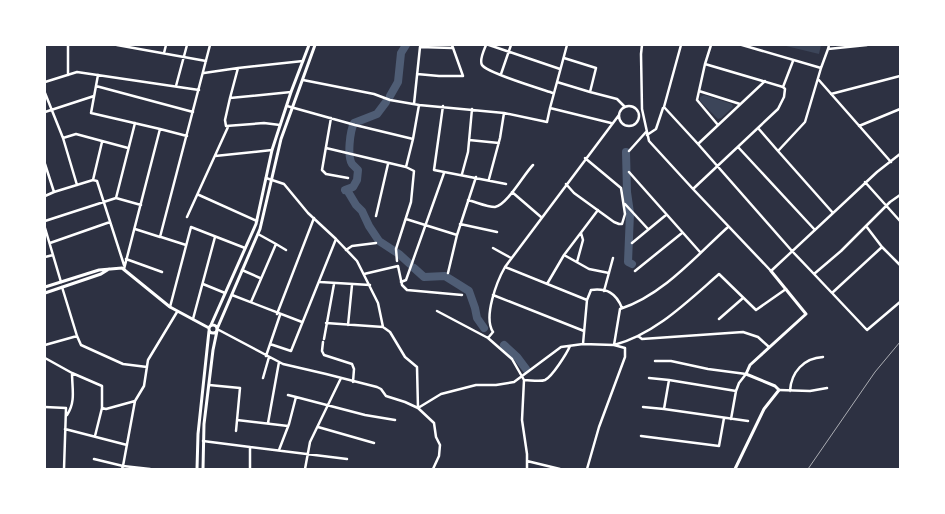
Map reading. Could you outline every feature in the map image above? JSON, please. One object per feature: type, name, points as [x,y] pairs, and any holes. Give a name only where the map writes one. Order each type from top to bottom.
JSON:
[{"type":"street","points":[[68,45],[68,75]]},
{"type":"street","points":[[117,45],[206,61]]},
{"type":"street","points":[[147,50],[148,45]]},
{"type":"street","points":[[164,53],[166,45]]},
{"type":"street","points":[[176,86],[187,45]]},
{"type":"street","points":[[160,237],[200,90],[210,45]]},
{"type":"street","points":[[197,469],[198,434],[210,328],[257,221],[272,150],[309,45]]},
{"type":"street","points":[[203,469],[203,441],[217,330],[258,234],[281,140],[315,45]]},
{"type":"street","points":[[553,92],[501,75],[482,64],[487,45],[560,70]]},
{"type":"street","points":[[501,75],[511,45]]},
{"type":"street","points":[[302,80],[419,105],[504,113],[547,122],[553,92],[567,45]]},
{"type":"street","points":[[642,45],[642,109],[651,144],[771,271],[806,314],[750,365],[746,374],[739,382],[731,419]]},
{"type":"street","points":[[629,151],[647,133],[656,129],[681,45]]},
{"type":"street","points":[[711,45],[698,91],[697,102],[718,125]]},
{"type":"street","points":[[742,45],[821,68]]},
{"type":"street","points":[[778,151],[806,122],[828,47],[867,45]]},
{"type":"street","points":[[414,104],[416,74],[420,46],[452,47],[463,76],[416,74]]},
{"type":"street","points":[[564,58],[596,68],[590,92]]},
{"type":"street","points":[[204,73],[303,61]]},
{"type":"street","points":[[693,189],[778,109],[784,97],[785,89],[783,87],[793,61]]},
{"type":"street","points":[[705,64],[783,87]]},
{"type":"street","points":[[228,127],[225,124],[225,120],[238,68]]},
{"type":"street","points":[[45,82],[77,72],[200,90]]},
{"type":"street","points":[[98,75],[91,113],[187,136]]},
{"type":"street","points":[[831,94],[900,76]]},
{"type":"street","points":[[818,79],[890,162]]},
{"type":"street","points":[[698,144],[765,81]]},
{"type":"street","points":[[557,82],[617,99],[625,107]]},
{"type":"street","points":[[96,86],[193,112]]},
{"type":"street","points":[[698,91],[740,104]]},
{"type":"street","points":[[230,98],[291,92]]},
{"type":"street","points":[[45,93],[63,138],[77,185]]},
{"type":"street","points":[[45,112],[94,96]]},
{"type":"street","points":[[406,167],[419,105]]},
{"type":"street","points":[[286,106],[351,124],[413,138]]},
{"type":"street","points":[[443,106],[434,169],[444,173],[476,177],[506,184]]},
{"type":"street","points":[[488,338],[493,332],[489,322],[493,295],[505,267],[541,216],[619,115],[620,110],[625,107],[633,107],[637,111],[637,121],[629,126],[623,124],[619,115]]},
{"type":"street","points":[[664,107],[792,251],[867,330],[900,302]]},
{"type":"street","points":[[550,108],[611,123]]},
{"type":"street","points":[[462,175],[469,140],[472,109]]},
{"type":"street","points":[[637,111],[642,109]]},
{"type":"street","points":[[859,126],[900,109]]},
{"type":"street","points":[[489,180],[499,143],[504,113]]},
{"type":"street","points":[[331,118],[322,172],[348,178]]},
{"type":"street","points":[[116,198],[135,123]]},
{"type":"street","points":[[228,127],[264,123],[280,124]]},
{"type":"street","points":[[187,217],[199,195],[228,127]]},
{"type":"street","points":[[758,128],[833,213]]},
{"type":"street","points":[[124,269],[160,129]]},
{"type":"street","points":[[63,138],[76,134],[128,148]]},
{"type":"street","points":[[469,140],[499,143]]},
{"type":"street","points":[[93,180],[102,142]]},
{"type":"street","points":[[738,146],[815,230]]},
{"type":"street","points":[[326,148],[406,167],[415,172],[411,202],[396,249],[397,261]]},
{"type":"street","points":[[215,156],[272,150]]},
{"type":"street","points":[[771,271],[865,182],[900,154]]},
{"type":"street","points":[[566,183],[574,192],[598,210],[616,223],[621,224],[625,217],[620,186],[585,158]]},
{"type":"street","points":[[45,164],[54,192]]},
{"type":"street","points":[[376,216],[388,164]]},
{"type":"street","points":[[468,200],[492,206],[503,203],[532,165]]},
{"type":"street","points":[[629,172],[700,252]]},
{"type":"street","points":[[401,282],[406,278],[444,173]]},
{"type":"street","points":[[448,273],[456,234],[476,177]]},
{"type":"street","points":[[266,178],[284,184],[314,218],[355,257],[378,303],[383,327]]},
{"type":"street","points":[[45,196],[93,180],[98,182],[122,256],[124,269]]},
{"type":"street","points":[[865,182],[900,221]]},
{"type":"street","points":[[512,192],[541,216]]},
{"type":"street","points":[[199,195],[257,221]]},
{"type":"street","points":[[814,274],[900,195]]},
{"type":"street","points":[[45,221],[116,198],[141,205]]},
{"type":"street","points":[[624,203],[648,229]]},
{"type":"street","points":[[547,284],[564,255],[598,210]]},
{"type":"street","points":[[632,243],[666,215]]},
{"type":"street","points":[[263,378],[279,314],[314,218]]},
{"type":"street","points":[[406,219],[456,234]]},
{"type":"street","points":[[50,244],[110,222]]},
{"type":"street","points":[[460,224],[497,232]]},
{"type":"street","points":[[170,307],[191,226],[245,248]]},
{"type":"street","points":[[614,345],[620,309],[648,296],[670,279],[728,226]]},
{"type":"street","points":[[866,226],[882,247],[900,265]]},
{"type":"street","points":[[45,228],[62,282]]},
{"type":"street","points":[[135,229],[186,245]]},
{"type":"street","points":[[577,262],[583,240],[581,233]]},
{"type":"street","points":[[635,271],[682,233]]},
{"type":"street","points":[[258,234],[286,250]]},
{"type":"street","points":[[193,320],[215,237]]},
{"type":"street","points":[[270,344],[291,351],[336,239]]},
{"type":"street","points":[[346,250],[352,246],[376,243]]},
{"type":"street","points":[[251,302],[276,244]]},
{"type":"street","points":[[832,293],[882,247]]},
{"type":"street","points":[[493,248],[511,258]]},
{"type":"street","points":[[45,257],[54,255]]},
{"type":"street","points":[[564,255],[589,268],[609,273]]},
{"type":"street","points":[[604,291],[613,258]]},
{"type":"street","points":[[126,259],[162,272]]},
{"type":"street","points":[[364,274],[398,266],[401,282],[404,288],[409,291],[462,295]]},
{"type":"street","points":[[45,287],[100,270],[117,267],[124,269],[177,312],[210,328],[212,333],[217,330]]},
{"type":"street","points":[[505,267],[588,300]]},
{"type":"street","points":[[45,292],[103,274],[109,269]]},
{"type":"street","points":[[242,270],[260,278]]},
{"type":"street","points":[[614,345],[638,336],[677,311],[719,274],[756,310],[786,289]]},
{"type":"street","points":[[320,282],[370,286]]},
{"type":"street","points":[[203,284],[225,293]]},
{"type":"street","points":[[334,284],[322,351],[324,355],[352,364],[354,369],[353,382]]},
{"type":"street","points":[[348,325],[352,285]]},
{"type":"street","points":[[62,287],[81,345],[120,363],[130,366],[147,367]]},
{"type":"street","points":[[583,344],[588,300],[591,290],[604,291],[616,296],[622,308]]},
{"type":"street","points":[[231,294],[302,322]]},
{"type":"street","points":[[493,295],[584,331]]},
{"type":"street","points":[[719,319],[743,298]]},
{"type":"street","points":[[122,468],[136,402],[144,386],[150,356],[177,312]]},
{"type":"street","points":[[437,312],[488,338],[512,359],[524,380],[522,420],[527,469]]},
{"type":"street","points":[[326,323],[383,327],[390,332],[404,356],[418,368],[418,408]]},
{"type":"street","points":[[210,328],[216,326],[217,330],[279,362],[379,388],[386,396],[418,408],[434,423],[436,437],[440,445],[434,469]]},
{"type":"street","points":[[638,336],[642,339],[743,332],[758,337],[769,347]]},
{"type":"street","points":[[45,345],[77,336]]},
{"type":"street","points":[[418,408],[441,394],[476,385],[514,382],[559,348],[583,344],[614,345],[625,348],[624,357],[599,427],[587,469]]},
{"type":"street","points":[[524,380],[548,379],[570,346]]},
{"type":"street","points":[[45,358],[72,373],[102,386],[102,408],[95,436]]},
{"type":"street","points":[[790,391],[790,383],[800,365],[814,358],[823,358]]},
{"type":"street","points":[[655,361],[671,361],[708,369],[746,374],[775,386],[779,390],[810,391],[827,388]]},
{"type":"street","points":[[268,423],[279,362]]},
{"type":"street","points":[[66,416],[73,403],[72,373]]},
{"type":"street","points":[[304,469],[307,454],[318,427],[342,378]]},
{"type":"street","points":[[649,378],[736,391]]},
{"type":"street","points":[[664,409],[669,380]]},
{"type":"street","points":[[209,385],[240,388],[236,431]]},
{"type":"street","points":[[736,469],[764,409],[779,390]]},
{"type":"street","points":[[288,395],[329,404],[365,415],[394,420]]},
{"type":"street","points":[[279,450],[296,397]]},
{"type":"street","points":[[102,408],[106,409],[136,402]]},
{"type":"street","points":[[45,407],[66,408],[64,469]]},
{"type":"street","points":[[643,407],[748,421]]},
{"type":"street","points":[[640,436],[719,446],[724,418]]},
{"type":"street","points":[[237,420],[288,426]]},
{"type":"street","points":[[318,427],[374,443]]},
{"type":"street","points":[[65,429],[127,445]]},
{"type":"street","points":[[203,441],[347,460]]},
{"type":"street","points":[[250,446],[250,469]]},
{"type":"street","points":[[94,460],[122,468],[150,469]]},
{"type":"street","points":[[527,461],[560,469]]},
{"type":"shaded area","points":[[782,45],[821,45],[819,54]]},
{"type":"shaded area","points":[[704,95],[732,104],[733,107],[718,119],[700,101],[700,97]]},
{"type":"waterway","points":[[390,96],[398,82],[401,53],[406,45]]},
{"type":"waterway","points":[[345,190],[353,187],[357,180],[358,170],[350,160],[349,150],[354,123],[377,114],[386,102]]},
{"type":"waterway","points":[[626,152],[627,192],[630,213],[628,262],[632,264]]},
{"type":"waterway","points":[[347,190],[362,211],[379,241],[410,264]]},
{"type":"waterway","points":[[414,268],[424,277],[445,276],[469,291],[477,318],[484,328]]},
{"type":"waterway","points":[[504,345],[526,369]]},
{"type":"railway","points":[[808,469],[875,372],[900,342]]}]
